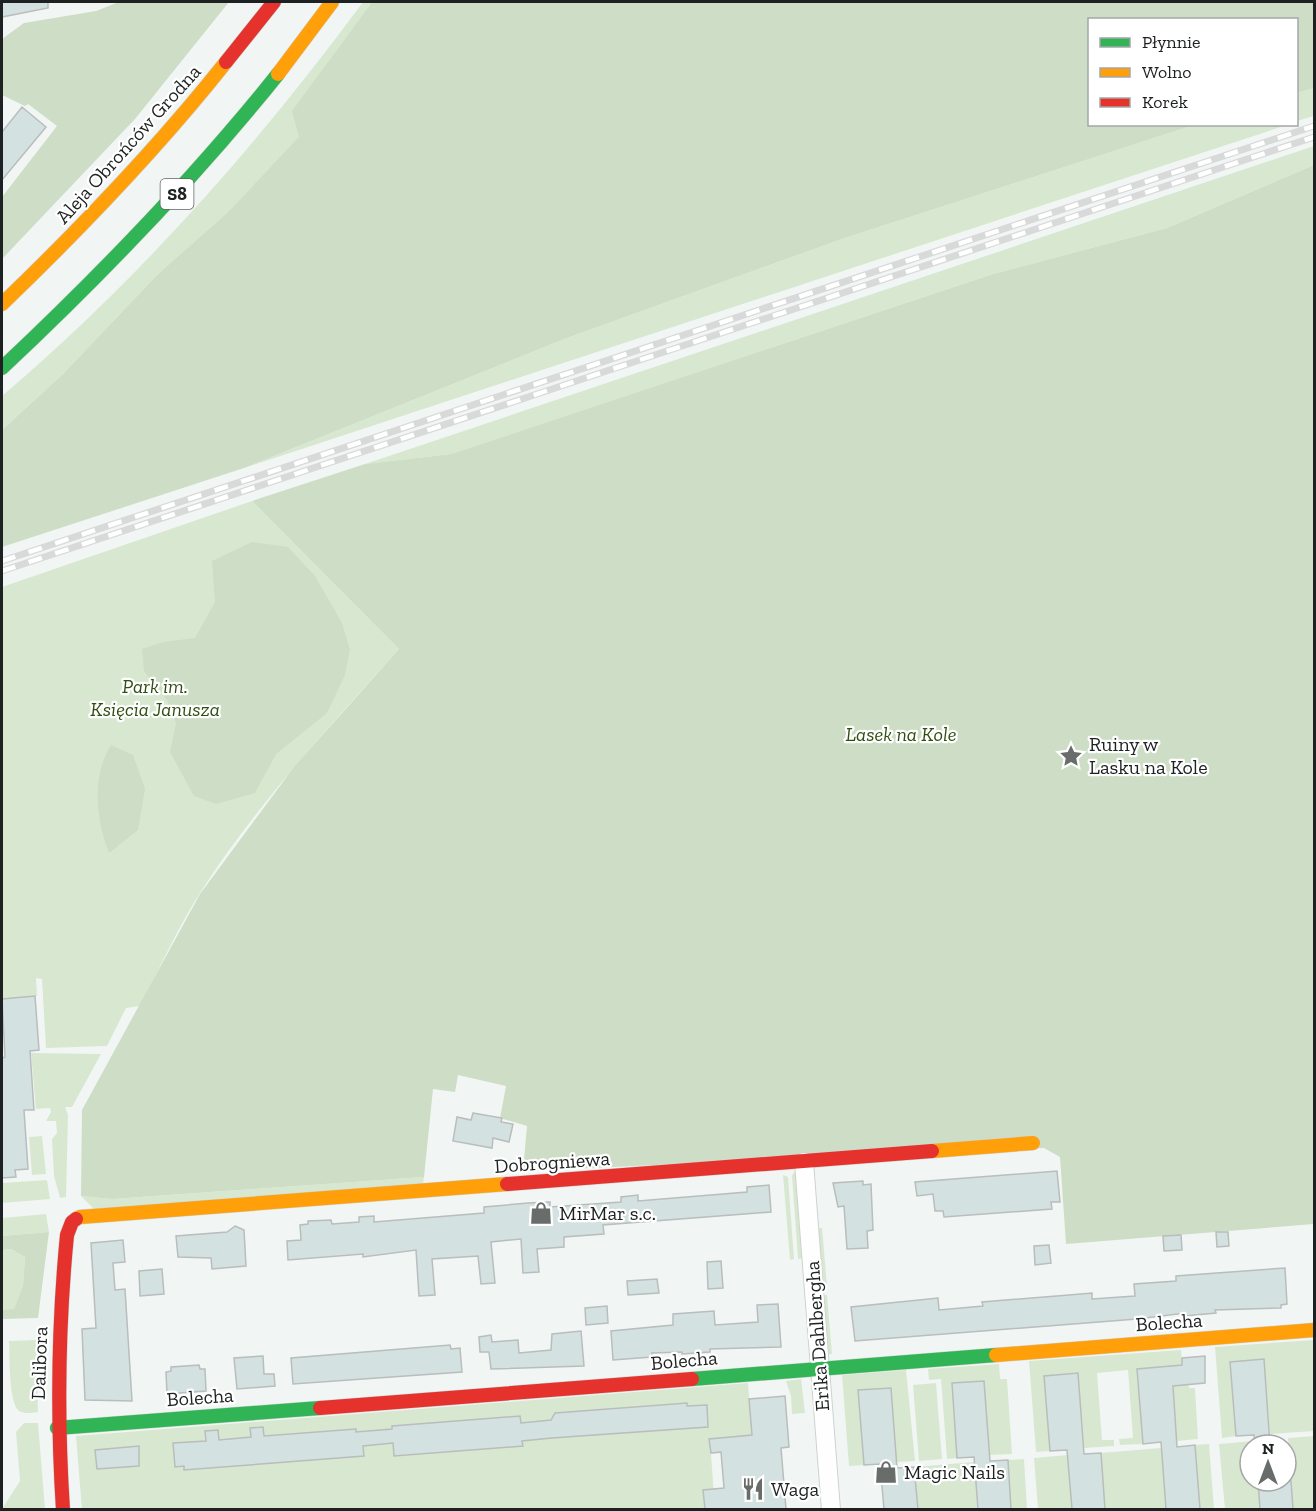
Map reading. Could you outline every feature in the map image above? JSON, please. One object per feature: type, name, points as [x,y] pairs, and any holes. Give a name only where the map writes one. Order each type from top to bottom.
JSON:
[{"type":"main road","name":"Aleja Obrońców Grodna","points":[[2,304],[85,224],[170,132],[274,2]]},
{"type":"main road","name":"S8","points":[[2,368],[110,266],[206,163],[332,2]]},
{"type":"main road","name":"Dobrogniewa","points":[[75,1220],[91,1215],[1033,1143]]},
{"type":"main road","name":"Dalibora","points":[[63,1509],[57,1428],[58,1335],[67,1235],[75,1220]]},
{"type":"main road","name":"Bolecha","points":[[57,1428],[1314,1330]]},
{"type":"street","name":"Erika Dahlbergha","points":[[804,1162],[831,1509]]},
{"type":"green space","points":[[119,2],[229,2],[135,119],[2,259],[2,197],[57,126],[28,104],[25,106],[2,95],[2,39],[24,23],[96,11]]},
{"type":"green space","points":[[363,2],[372,2],[293,111],[300,137],[228,212],[159,273],[63,374],[2,430],[2,396],[101,305],[194,210],[281,108]]},
{"type":"green space","points":[[372,2],[1314,2],[1314,88],[1298,93],[1298,18],[1088,18],[1088,126],[1191,126],[842,239],[567,338],[244,468],[2,547],[2,430],[63,374],[159,273],[228,212],[299,137],[292,111]]},
{"type":"green space","points":[[1314,88],[1314,116],[1298,121],[1298,93]]},
{"type":"green space","points":[[1191,126],[1284,126],[244,468],[567,338],[842,239]]},
{"type":"green space","points":[[1314,146],[1314,165],[1167,228],[993,274],[451,454],[365,464]]},
{"type":"green space","name":"Lasek na Kole","points":[[1314,165],[1314,1224],[1066,1244],[1060,1157],[1044,1148],[523,1171],[527,1126],[500,1118],[506,1086],[458,1075],[455,1092],[433,1089],[424,1177],[112,1199],[81,1196],[82,1110],[200,894],[294,767],[399,649],[252,501],[365,464],[451,454],[993,274],[1167,228]]},
{"type":"green space","name":"Park im. Księcia Janusza","points":[[252,501],[399,649],[295,767],[245,828],[200,893],[140,1006],[126,1008],[107,1046],[46,1048],[42,979],[36,978],[37,996],[2,999],[2,587]]},
{"type":"green space","points":[[252,542],[288,547],[315,576],[342,623],[350,650],[345,675],[327,713],[276,754],[255,793],[216,804],[194,796],[170,752],[176,723],[167,700],[144,671],[142,649],[163,642],[195,638],[215,602],[212,561]]},
{"type":"green space","points":[[111,745],[133,755],[145,789],[138,830],[109,853],[101,827],[98,785],[100,771]]},
{"type":"green space","points":[[31,1053],[101,1054],[72,1107],[65,1107],[68,1115],[66,1197],[60,1198],[54,1176],[52,1139],[57,1133],[56,1121],[46,1121],[51,1112],[50,1108],[36,1109]]},
{"type":"green space","points":[[42,1136],[46,1174],[32,1175],[29,1137]]},
{"type":"green space","points":[[794,1172],[803,1258],[798,1259],[792,1176]]},
{"type":"green space","points":[[783,1175],[788,1177],[794,1259],[790,1260]]},
{"type":"green space","points":[[424,1177],[423,1184],[94,1209],[81,1196],[112,1199]]},
{"type":"green space","points":[[47,1180],[50,1199],[2,1203],[2,1183]]},
{"type":"green space","points":[[46,1214],[49,1232],[2,1236],[2,1218]]},
{"type":"green space","points":[[817,1228],[822,1228],[827,1286],[821,1286]]},
{"type":"green space","points":[[49,1232],[38,1318],[2,1319],[2,1310],[14,1309],[23,1286],[25,1257],[11,1249],[2,1250],[2,1236]]},
{"type":"green space","points":[[11,1249],[25,1257],[23,1286],[14,1310],[2,1310],[2,1250]]},
{"type":"green space","points":[[822,1295],[827,1295],[832,1354],[826,1355]]},
{"type":"green space","points":[[36,1340],[38,1412],[23,1413],[15,1406],[13,1398],[9,1341]]},
{"type":"green space","points":[[1314,1340],[1314,1431],[1270,1433],[1264,1360],[1230,1362],[1236,1436],[1222,1438],[1215,1347]]},
{"type":"green space","points":[[1181,1350],[1183,1374],[1188,1374],[1189,1388],[1195,1388],[1198,1439],[1177,1441],[1171,1367],[1137,1369],[1143,1444],[1120,1445],[1119,1439],[1133,1438],[1128,1370],[1097,1373],[1102,1440],[1114,1440],[1114,1446],[1084,1448],[1078,1374],[1044,1376],[1050,1451],[1036,1452],[1029,1361]]},
{"type":"green space","points":[[999,1364],[1000,1379],[1007,1379],[1012,1454],[990,1455],[983,1381],[952,1383],[957,1458],[947,1459],[941,1379],[929,1380],[928,1369]]},
{"type":"green space","points":[[906,1370],[915,1461],[896,1462],[890,1388],[858,1391],[864,1465],[849,1466],[842,1375]]},
{"type":"green space","points":[[801,1379],[805,1413],[792,1414],[791,1396],[786,1381]]},
{"type":"green space","points":[[748,1383],[753,1450],[711,1454],[715,1509],[82,1510],[76,1436]]},
{"type":"green space","points":[[936,1383],[942,1459],[919,1461],[913,1385]]},
{"type":"green space","points":[[24,1423],[38,1423],[45,1509],[2,1509],[20,1481],[16,1432]]},
{"type":"green space","points":[[1314,1436],[1314,1509],[1293,1509],[1292,1493],[1298,1493],[1298,1437]]},
{"type":"green space","points":[[1238,1442],[1238,1493],[1259,1493],[1260,1509],[1225,1509],[1219,1444]]},
{"type":"green space","points":[[1209,1444],[1214,1509],[1200,1509],[1195,1445]]},
{"type":"green space","points":[[1161,1448],[1166,1509],[1105,1509],[1101,1453]]},
{"type":"green space","points":[[1068,1455],[1072,1509],[1038,1509],[1034,1458]]},
{"type":"green space","points":[[1024,1459],[1027,1509],[1011,1509],[1008,1460]]},
{"type":"green space","points":[[974,1462],[978,1509],[918,1509],[914,1467]]},
{"type":"building","points":[[2,2],[48,2],[48,8],[2,17]]},
{"type":"building","points":[[22,107],[46,127],[2,180],[2,132]]},
{"type":"building","points":[[35,996],[39,1050],[30,1051],[34,1110],[24,1110],[28,1169],[15,1170],[16,1177],[2,1178],[2,1058],[5,1057],[2,999]]},
{"type":"building","points":[[473,1113],[502,1118],[501,1122],[513,1124],[509,1142],[493,1138],[492,1148],[453,1141],[457,1117],[471,1120]]},
{"type":"building","points":[[1057,1171],[1060,1202],[1051,1202],[1052,1209],[944,1217],[943,1211],[935,1211],[933,1194],[917,1196],[915,1182]]},
{"type":"building","points":[[863,1181],[863,1185],[871,1184],[873,1230],[867,1231],[868,1248],[847,1249],[844,1206],[838,1207],[833,1183]]},
{"type":"building","points":[[769,1185],[771,1212],[603,1225],[604,1234],[564,1237],[564,1247],[537,1249],[539,1272],[523,1273],[521,1239],[491,1242],[495,1283],[481,1284],[478,1256],[432,1259],[435,1295],[419,1296],[416,1250],[363,1257],[363,1254],[288,1260],[287,1241],[301,1240],[300,1225],[308,1224],[308,1221],[331,1220],[332,1224],[359,1222],[359,1217],[374,1216],[374,1222],[484,1213],[484,1207],[528,1203],[550,1202],[550,1207],[621,1202],[621,1197],[638,1195],[638,1201],[747,1192],[747,1187]]},
{"type":"building","points":[[235,1226],[244,1230],[246,1266],[212,1269],[211,1258],[178,1257],[176,1236],[227,1232]]},
{"type":"building","points":[[1216,1232],[1228,1232],[1229,1246],[1217,1247]]},
{"type":"building","points":[[1181,1235],[1182,1250],[1164,1251],[1163,1236]]},
{"type":"building","points":[[123,1240],[125,1262],[113,1263],[115,1290],[125,1289],[132,1401],[85,1400],[82,1329],[96,1328],[91,1243]]},
{"type":"building","points":[[1049,1245],[1051,1263],[1035,1265],[1034,1246]]},
{"type":"building","points":[[721,1261],[723,1288],[708,1289],[707,1262]]},
{"type":"building","points":[[1285,1268],[1287,1304],[1281,1305],[1281,1308],[1215,1310],[1216,1313],[1185,1316],[1185,1313],[1137,1319],[855,1341],[851,1307],[938,1298],[939,1310],[983,1306],[982,1302],[1092,1293],[1092,1299],[1135,1296],[1134,1284],[1176,1281],[1176,1276]]},
{"type":"building","points":[[162,1269],[164,1294],[140,1296],[139,1271]]},
{"type":"building","points":[[657,1279],[659,1293],[628,1295],[627,1281]]},
{"type":"building","points":[[778,1304],[781,1347],[710,1349],[710,1352],[682,1354],[682,1352],[652,1353],[652,1357],[613,1360],[611,1331],[673,1325],[673,1314],[714,1311],[715,1325],[758,1322],[757,1305]]},
{"type":"building","points":[[607,1306],[608,1323],[586,1325],[585,1308]]},
{"type":"building","points":[[581,1331],[584,1366],[491,1369],[489,1352],[480,1352],[479,1337],[491,1335],[492,1342],[518,1340],[519,1353],[551,1350],[552,1334]]},
{"type":"building","points":[[450,1345],[451,1349],[460,1348],[462,1372],[293,1384],[291,1358]]},
{"type":"building","points":[[263,1356],[264,1374],[274,1374],[275,1386],[237,1389],[234,1358]]},
{"type":"building","points":[[1205,1356],[1205,1383],[1173,1386],[1177,1447],[1195,1445],[1200,1509],[1166,1509],[1161,1442],[1143,1444],[1137,1369],[1182,1365],[1182,1358]]},
{"type":"building","points":[[1264,1359],[1269,1433],[1238,1433],[1236,1436],[1230,1362]]},
{"type":"building","points":[[199,1365],[200,1369],[205,1369],[206,1391],[167,1394],[166,1372],[171,1371],[171,1367]]},
{"type":"building","points":[[1078,1373],[1084,1454],[1101,1453],[1105,1509],[1072,1509],[1067,1450],[1050,1451],[1044,1376]]},
{"type":"building","points":[[984,1381],[990,1461],[1008,1460],[1011,1509],[978,1509],[974,1457],[957,1458],[952,1383]]},
{"type":"building","points":[[891,1388],[897,1468],[914,1467],[918,1509],[884,1509],[880,1464],[864,1465],[858,1390]]},
{"type":"building","points":[[785,1396],[789,1447],[781,1448],[786,1509],[705,1509],[703,1490],[724,1488],[721,1452],[711,1453],[709,1439],[752,1435],[749,1399]]},
{"type":"building","points":[[687,1403],[687,1406],[707,1405],[708,1427],[552,1438],[522,1441],[523,1446],[394,1456],[393,1443],[363,1446],[364,1456],[184,1470],[184,1466],[175,1467],[173,1443],[206,1441],[205,1431],[218,1430],[219,1440],[251,1437],[250,1428],[263,1427],[264,1436],[356,1429],[356,1432],[392,1429],[392,1426],[520,1416],[521,1423],[551,1420],[555,1413]]},
{"type":"building","points":[[139,1446],[139,1466],[97,1469],[95,1450]]},
{"type":"building","points":[[1259,1493],[1292,1493],[1293,1509],[1260,1509]]},
{"type":"railway","points":[[2,561],[1314,126]]},
{"type":"railway","points":[[2,571],[1314,137]]},
{"type":"traffic: fast","points":[[2,368],[145,226],[213,152],[278,74]]},
{"type":"traffic: fast","points":[[692,1379],[996,1355]]},
{"type":"traffic: fast","points":[[57,1428],[320,1408]]},
{"type":"traffic: slow","points":[[278,74],[332,2]]},
{"type":"traffic: slow","points":[[2,304],[118,187],[226,62]]},
{"type":"traffic: slow","points":[[932,1151],[1033,1143]]},
{"type":"traffic: slow","points":[[76,1219],[507,1184]]},
{"type":"traffic: slow","points":[[996,1355],[1314,1330]]},
{"type":"traffic: jam","points":[[226,62],[274,2]]},
{"type":"traffic: jam","points":[[507,1184],[932,1151]]},
{"type":"traffic: jam","points":[[63,1510],[59,1407],[60,1338],[67,1235],[72,1222],[76,1219]]},
{"type":"traffic: jam","points":[[320,1408],[692,1379]]},
{"type":"place","name":"Ruiny w Lasku na Kole","points":[[1071,756]]},
{"type":"place","name":"MirMar s.c.","points":[[541,1213]]},
{"type":"place","name":"Magic Nails","points":[[886,1472]]},
{"type":"place","name":"Waga","points":[[753,1489]]}]
